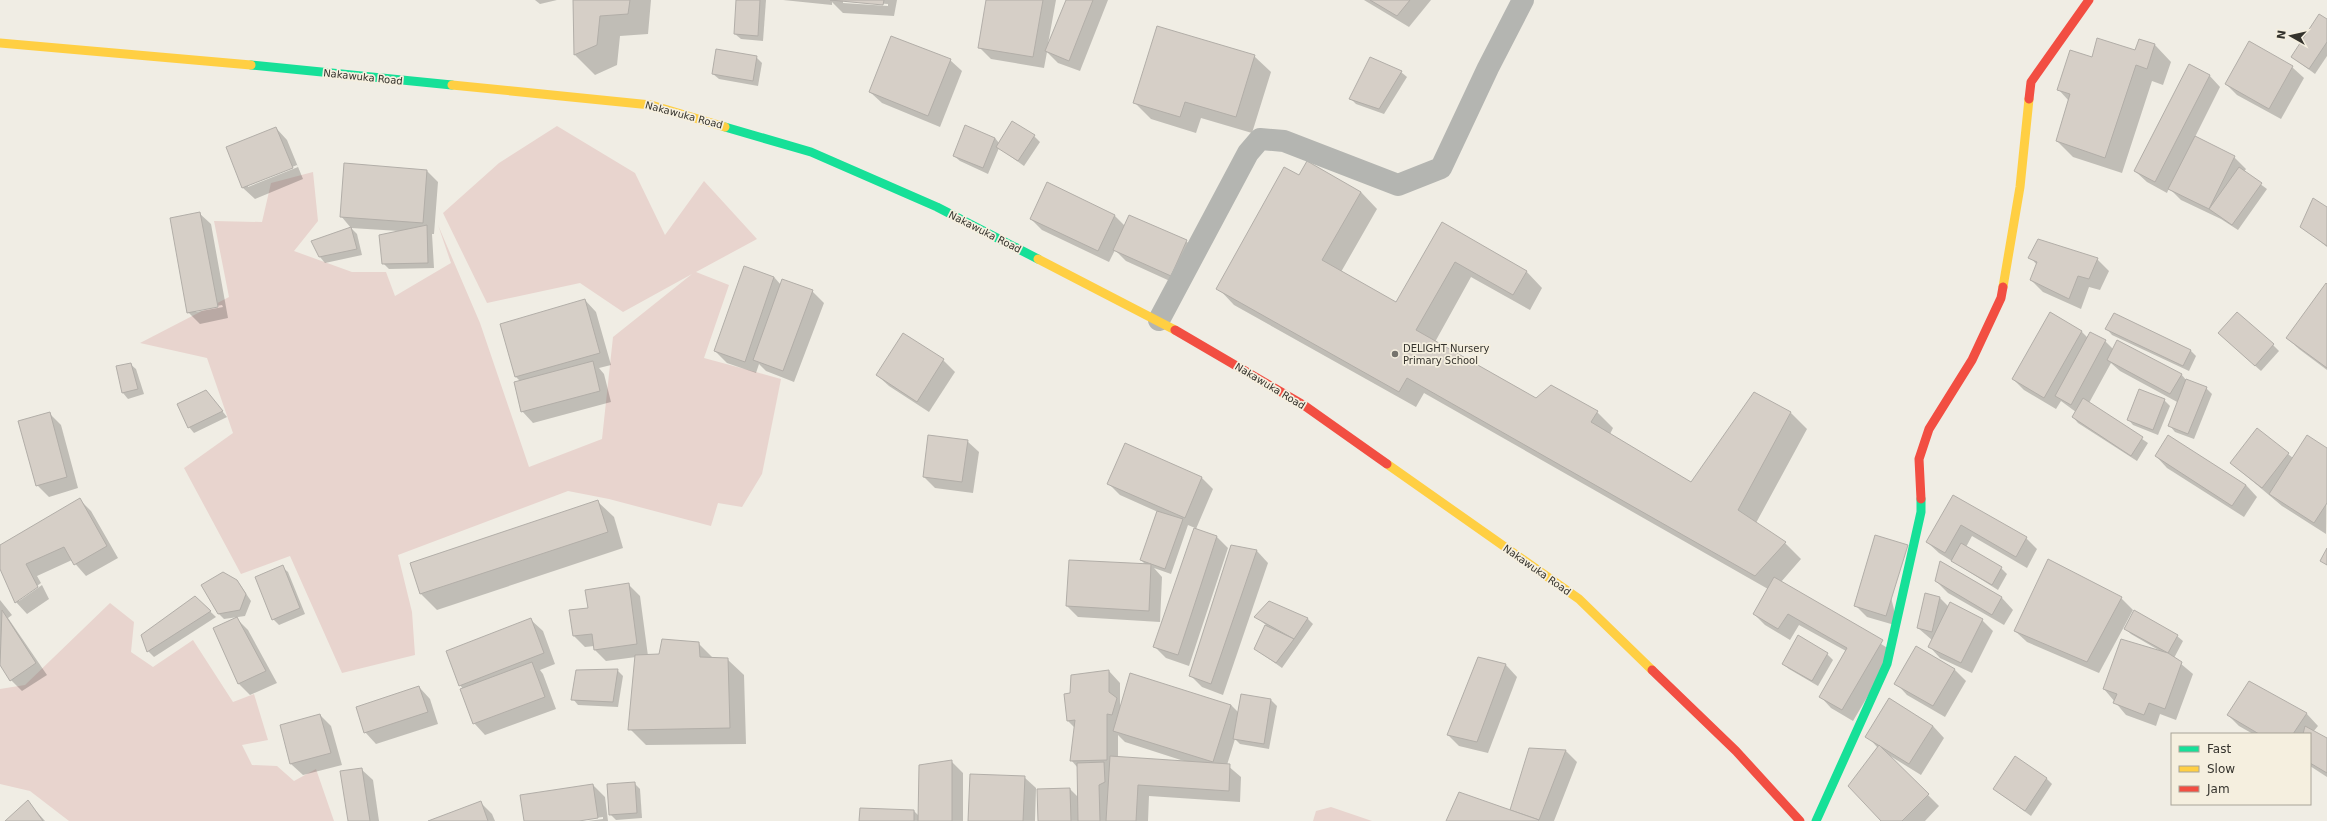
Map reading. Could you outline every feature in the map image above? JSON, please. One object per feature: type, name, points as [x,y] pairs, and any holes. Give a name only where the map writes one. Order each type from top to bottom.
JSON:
[{"type":"main road","points":[[1816,821],[1887,664],[1921,512],[1919,459],[1929,428],[1972,360],[2001,298],[2020,186],[2031,82],[2089,0]]},
{"type":"main road","name":"Nakawuka Road","points":[[0,43],[151,55],[651,104],[811,152],[936,207],[1159,320],[1305,406],[1579,599],[1736,751],[1800,821]]},
{"type":"street","points":[[1159,320],[1248,153],[1260,139],[1284,141],[1398,185],[1441,168],[1488,68],[1523,0]]},
{"type":"shaded area","points":[[557,126],[635,173],[665,235],[704,181],[757,239],[696,272],[729,285],[704,358],[781,379],[762,474],[742,507],[718,503],[711,526],[609,499],[568,491],[398,555],[412,612],[415,655],[342,673],[290,556],[241,574],[184,468],[233,433],[207,358],[140,343],[229,297],[214,221],[262,222],[271,183],[313,172],[318,221],[294,251],[352,272],[386,272],[395,296],[451,263],[438,225],[480,323],[529,467],[602,439],[613,337],[692,274],[623,312],[580,283],[487,303],[443,213],[499,163]]},
{"type":"shaded area","points":[[110,603],[134,622],[131,652],[153,667],[193,640],[233,702],[254,694],[268,740],[242,745],[252,765],[277,766],[294,781],[316,769],[334,821],[69,821],[30,791],[0,784],[0,689],[25,685]]},
{"type":"shaded area","points":[[1331,807],[1372,821],[1313,821],[1316,811]]},
{"type":"building","points":[[573,0],[630,0],[628,14],[600,16],[597,45],[574,55]]},
{"type":"building","points":[[736,0],[760,0],[758,36],[734,34]]},
{"type":"building","points":[[830,0],[884,0],[883,5]]},
{"type":"building","points":[[986,0],[1043,0],[1033,57],[978,48]]},
{"type":"building","points":[[1066,0],[1093,0],[1069,61],[1045,51]]},
{"type":"building","points":[[1370,0],[1410,0],[1397,16]]},
{"type":"building","points":[[2319,14],[2327,19],[2327,42],[2309,69],[2291,57]]},
{"type":"building","points":[[1157,26],[1255,55],[1236,117],[1185,102],[1180,117],[1133,103]]},
{"type":"building","points":[[891,36],[951,59],[928,116],[869,92]]},
{"type":"building","points":[[2097,38],[2135,50],[2139,39],[2155,44],[2147,69],[2136,65],[2105,158],[2056,141],[2070,94],[2057,90],[2070,50],[2092,57]]},
{"type":"building","points":[[2249,41],[2293,66],[2269,109],[2225,84]]},
{"type":"building","points":[[716,49],[757,56],[753,81],[712,74]]},
{"type":"building","points":[[1370,57],[1402,71],[1379,109],[1349,99]]},
{"type":"building","points":[[2189,64],[2210,75],[2155,182],[2134,171]]},
{"type":"building","points":[[1012,121],[1035,135],[1018,161],[996,147]]},
{"type":"building","points":[[965,125],[995,138],[983,168],[953,156]]},
{"type":"building","points":[[276,127],[293,168],[242,188],[226,147]]},
{"type":"building","points":[[2195,136],[2235,156],[2209,209],[2168,189]]},
{"type":"building","name":"DELIGHT Nursery Primary School","points":[[1307,161],[1361,192],[1322,260],[1396,302],[1442,222],[1527,271],[1513,295],[1455,262],[1416,330],[1536,398],[1551,385],[1598,411],[1591,422],[1691,482],[1754,392],[1791,412],[1738,510],[1786,542],[1755,576],[1407,378],[1399,392],[1216,289],[1284,167],[1299,175]]},
{"type":"building","points":[[344,163],[427,170],[423,223],[340,217]]},
{"type":"building","points":[[2239,167],[2262,183],[2232,225],[2209,209]]},
{"type":"building","points":[[1047,182],[1115,215],[1098,251],[1030,219]]},
{"type":"building","points":[[2313,198],[2327,207],[2327,246],[2300,227]]},
{"type":"building","points":[[200,212],[218,307],[187,313],[170,218]]},
{"type":"building","points":[[1129,215],[1187,240],[1171,276],[1113,250]]},
{"type":"building","points":[[427,225],[428,263],[382,264],[379,235]]},
{"type":"building","points":[[351,227],[357,249],[319,257],[311,241]]},
{"type":"building","points":[[2038,239],[2098,258],[2089,279],[2078,276],[2069,299],[2030,280],[2037,262],[2028,258]]},
{"type":"building","points":[[744,266],[774,277],[745,362],[714,351]]},
{"type":"building","points":[[782,279],[813,290],[783,371],[753,360]]},
{"type":"building","points":[[2326,283],[2327,284],[2327,368],[2286,338]]},
{"type":"building","points":[[585,299],[600,353],[515,377],[500,324]]},
{"type":"building","points":[[2050,312],[2082,331],[2044,398],[2012,379]]},
{"type":"building","points":[[2237,312],[2274,344],[2255,366],[2218,333]]},
{"type":"building","points":[[2114,313],[2191,350],[2183,366],[2105,329]]},
{"type":"building","points":[[2090,332],[2106,340],[2071,405],[2055,396]]},
{"type":"building","points":[[903,333],[944,359],[917,402],[876,375]]},
{"type":"building","points":[[2117,340],[2182,374],[2170,394],[2107,360]]},
{"type":"building","points":[[593,361],[600,391],[521,412],[514,382]]},
{"type":"building","points":[[131,363],[138,389],[122,393],[116,366]]},
{"type":"building","points":[[2186,379],[2207,387],[2188,434],[2168,426]]},
{"type":"building","points":[[2139,389],[2165,399],[2153,430],[2127,420]]},
{"type":"building","points":[[206,390],[223,411],[188,428],[177,404]]},
{"type":"building","points":[[2083,398],[2143,437],[2131,456],[2072,417]]},
{"type":"building","points":[[50,412],[67,477],[36,486],[18,421]]},
{"type":"building","points":[[2257,428],[2289,453],[2262,488],[2230,463]]},
{"type":"building","points":[[928,435],[968,440],[962,482],[923,477]]},
{"type":"building","points":[[2168,435],[2246,485],[2232,506],[2155,456]]},
{"type":"building","points":[[2307,435],[2327,448],[2327,503],[2314,523],[2269,494]]},
{"type":"building","points":[[1125,443],[1202,477],[1185,518],[1107,484]]},
{"type":"building","points":[[1953,495],[2027,537],[2016,557],[1961,525],[1945,553],[1926,542]]},
{"type":"building","points":[[80,498],[107,546],[74,565],[64,547],[26,564],[38,587],[15,603],[0,569],[0,545]]},
{"type":"building","points":[[598,500],[608,532],[420,594],[410,563]]},
{"type":"building","points":[[1157,511],[1183,519],[1165,569],[1140,560]]},
{"type":"building","points":[[1194,528],[1217,536],[1178,655],[1153,647]]},
{"type":"building","points":[[1875,535],[1908,545],[1886,616],[1854,606]]},
{"type":"building","points":[[1961,543],[2002,567],[1992,585],[1951,561]]},
{"type":"building","points":[[1231,545],[1257,550],[1211,684],[1189,676]]},
{"type":"building","points":[[2327,548],[2327,565],[2320,561]]},
{"type":"building","points":[[2048,559],[2122,597],[2087,662],[2014,631]]},
{"type":"building","points":[[1069,560],[1151,564],[1149,611],[1066,606]]},
{"type":"building","points":[[1940,561],[2002,597],[1992,615],[1935,581]]},
{"type":"building","points":[[283,565],[300,608],[272,620],[255,577]]},
{"type":"building","points":[[223,572],[237,580],[246,594],[240,610],[218,614],[201,585]]},
{"type":"building","points":[[1774,577],[1883,640],[1842,710],[1819,697],[1847,648],[1788,614],[1778,629],[1753,614]]},
{"type":"building","points":[[629,583],[637,644],[594,650],[592,634],[573,636],[569,610],[588,608],[585,590]]},
{"type":"building","points":[[1925,593],[1940,597],[1932,632],[1917,628]]},
{"type":"building","points":[[195,596],[211,611],[147,652],[141,635]]},
{"type":"building","points":[[1269,601],[1308,618],[1294,639],[1254,617]]},
{"type":"building","points":[[1950,602],[1983,619],[1961,663],[1928,647]]},
{"type":"building","points":[[2,610],[36,663],[10,681],[0,665]]},
{"type":"building","points":[[2134,610],[2178,635],[2168,653],[2124,629]]},
{"type":"building","points":[[237,617],[266,671],[238,684],[213,628]]},
{"type":"building","points":[[531,618],[544,653],[459,686],[446,651]]},
{"type":"building","points":[[1265,625],[1294,639],[1276,663],[1254,649]]},
{"type":"building","points":[[1798,635],[1828,653],[1812,681],[1782,664]]},
{"type":"building","points":[[662,639],[699,642],[700,657],[728,658],[730,728],[628,730],[635,655],[659,654]]},
{"type":"building","points":[[2121,639],[2168,653],[2182,662],[2165,709],[2149,703],[2144,715],[2113,703],[2117,694],[2103,689]]},
{"type":"building","points":[[1916,646],[1955,669],[1933,706],[1894,684]]},
{"type":"building","points":[[1478,657],[1506,664],[1477,742],[1447,735]]},
{"type":"building","points":[[532,662],[545,697],[473,724],[460,689]]},
{"type":"building","points":[[618,669],[613,702],[571,700],[576,670]]},
{"type":"building","points":[[1109,670],[1109,692],[1117,698],[1112,715],[1107,714],[1107,760],[1070,761],[1075,720],[1067,721],[1064,694],[1070,693],[1071,675]]},
{"type":"building","points":[[1130,673],[1231,705],[1213,762],[1113,731]]},
{"type":"building","points":[[2249,681],[2307,713],[2294,733],[2257,733],[2227,715]]},
{"type":"building","points":[[419,686],[428,712],[364,733],[356,707]]},
{"type":"building","points":[[1241,694],[1271,699],[1264,744],[1233,739]]},
{"type":"building","points":[[1889,698],[1933,726],[1909,764],[1865,737]]},
{"type":"building","points":[[320,714],[331,753],[290,764],[280,725]]},
{"type":"building","points":[[2305,726],[2327,738],[2327,773],[2311,764],[2311,733],[2303,733]]},
{"type":"building","points":[[1879,745],[1929,794],[1902,821],[1881,821],[1848,786]]},
{"type":"building","points":[[1529,748],[1566,750],[1539,820],[1510,810]]},
{"type":"building","points":[[1110,756],[1230,764],[1229,791],[1138,785],[1136,821],[1106,821]]},
{"type":"building","points":[[2015,756],[2047,778],[2025,811],[1993,789]]},
{"type":"building","points":[[952,760],[952,821],[918,821],[919,765]]},
{"type":"building","points":[[1104,762],[1105,782],[1099,785],[1100,821],[1078,821],[1077,763]]},
{"type":"building","points":[[362,768],[370,821],[348,821],[340,771]]},
{"type":"building","points":[[970,774],[1025,776],[1023,821],[968,821]]},
{"type":"building","points":[[635,782],[637,813],[609,815],[607,784]]},
{"type":"building","points":[[593,784],[598,818],[579,821],[524,821],[520,795]]},
{"type":"building","points":[[1070,788],[1071,821],[1038,821],[1037,789]]},
{"type":"building","points":[[1459,792],[1539,820],[1446,821]]},
{"type":"building","points":[[28,800],[43,821],[5,821]]},
{"type":"building","points":[[481,801],[488,821],[428,821]]},
{"type":"building","points":[[860,808],[914,810],[914,821],[859,821]]},
{"type":"traffic: fast","points":[[251,65],[452,85]]},
{"type":"traffic: fast","points":[[725,127],[811,152],[937,207],[1038,259]]},
{"type":"traffic: fast","points":[[1816,821],[1887,664],[1921,512],[1921,499]]},
{"type":"traffic: slow","points":[[0,43],[251,65]]},
{"type":"traffic: slow","points":[[452,85],[651,105],[725,127]]},
{"type":"traffic: slow","points":[[2003,287],[2020,187],[2029,99]]},
{"type":"traffic: slow","points":[[1038,259],[1175,330]]},
{"type":"traffic: slow","points":[[1387,464],[1579,599],[1652,670]]},
{"type":"traffic: jam","points":[[2029,99],[2031,82],[2089,0]]},
{"type":"traffic: jam","points":[[1921,499],[1919,459],[1929,429],[1972,360],[2001,298],[2003,287]]},
{"type":"traffic: jam","points":[[1175,330],[1305,406],[1387,464]]},
{"type":"traffic: jam","points":[[1652,670],[1736,751],[1800,821]]},
{"type":"place","name":"DELIGHT Nursery Primary School","points":[[1395,354]]}]
